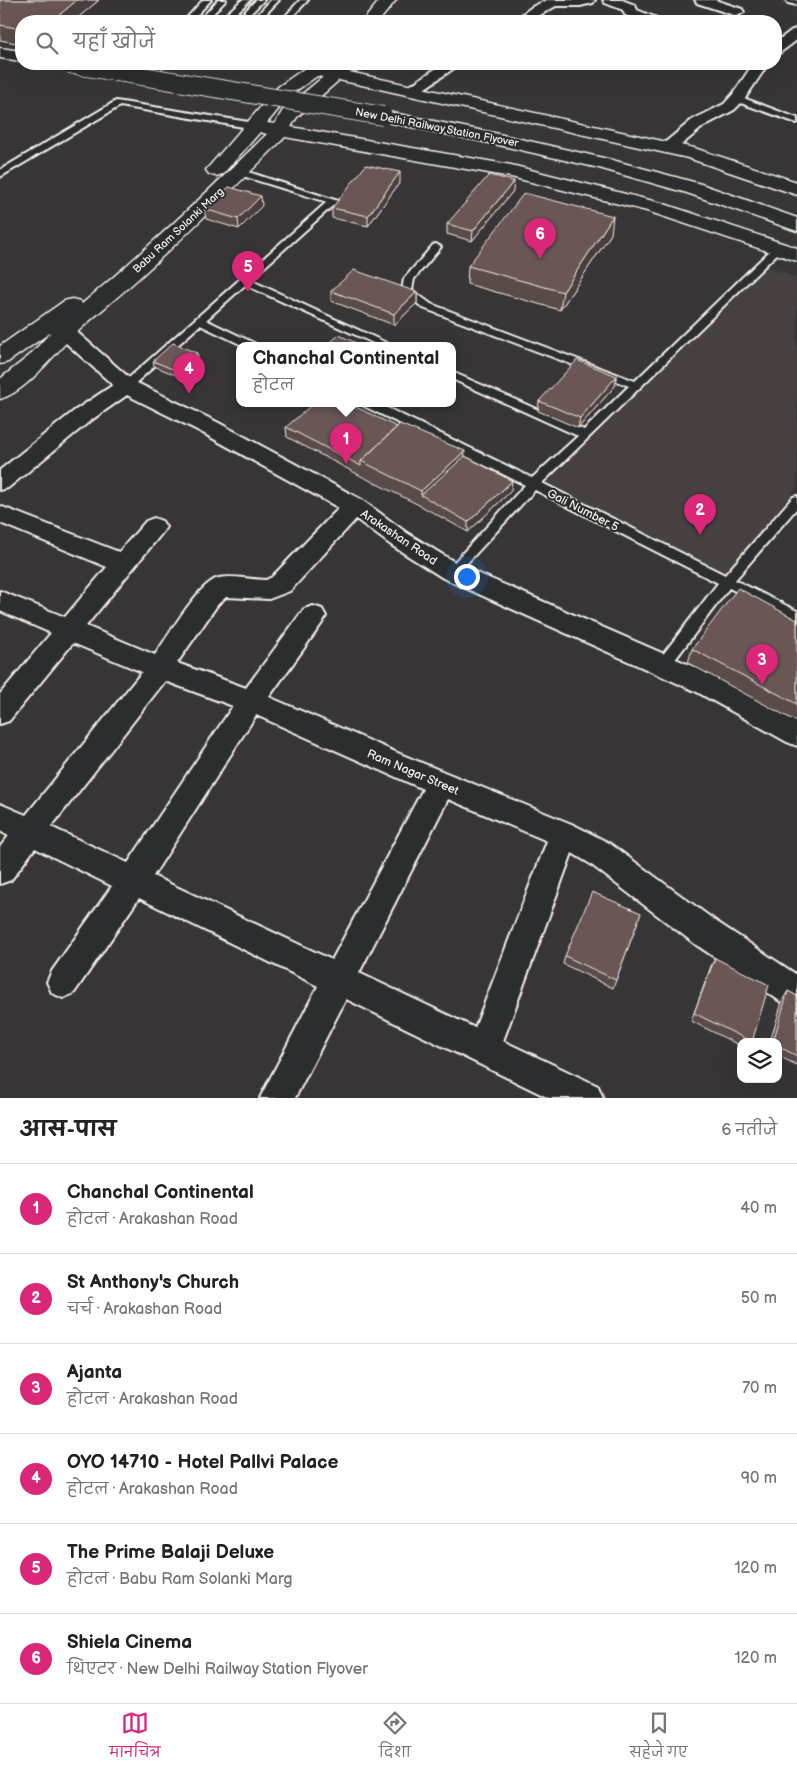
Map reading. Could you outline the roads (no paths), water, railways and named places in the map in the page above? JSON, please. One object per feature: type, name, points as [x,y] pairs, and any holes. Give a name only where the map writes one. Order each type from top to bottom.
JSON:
[{"type":"main road","points":[[376,15],[388,0]]},
{"type":"main road","points":[[0,38],[15,40]]},
{"type":"main road","points":[[0,53],[15,55]]},
{"type":"main road","name":"New Delhi Railway Station Flyover","points":[[111,70],[513,126],[604,147],[698,173],[797,207]]},
{"type":"main road","name":"Babu Ram Solanki Marg","points":[[0,391],[37,362],[55,327],[74,304],[121,264],[157,226],[231,155],[284,91],[326,70]]},
{"type":"main road","name":"Babu Ram Solanki Marg","points":[[0,357],[55,327],[133,272],[280,131],[289,114],[328,70]]},
{"type":"main road","points":[[338,70],[413,90],[694,154],[797,189]]},
{"type":"main road","name":"New Delhi Railway Station Flyover","points":[[271,80],[680,184],[797,225]]},
{"type":"main road","points":[[255,126],[511,171],[654,207],[797,255]]},
{"type":"street","points":[[530,15],[555,2],[574,3],[588,0]]},
{"type":"street","points":[[610,0],[634,6],[630,12],[637,15]]},
{"type":"street","points":[[702,0],[737,12]]},
{"type":"street","points":[[782,45],[797,33]]},
{"type":"street","points":[[413,90],[444,70]]},
{"type":"street","points":[[668,148],[684,132],[699,122],[727,109],[738,99],[753,70]]},
{"type":"street","name":"Arakashan Road","points":[[55,327],[126,386],[209,427],[354,506],[399,539],[452,572],[706,684],[797,734]]},
{"type":"street","points":[[0,482],[82,416],[126,386]]},
{"type":"street","points":[[0,870],[160,668],[209,597],[221,587],[269,590],[281,584],[354,506]]},
{"type":"street","points":[[0,514],[124,564]]},
{"type":"street","points":[[2,707],[69,631],[154,527]]},
{"type":"street","name":"Ram Nagar Street","points":[[0,601],[160,668],[251,702],[441,784],[564,834],[599,852],[706,932],[797,994]]},
{"type":"street","points":[[63,982],[133,881],[251,702],[314,616]]},
{"type":"street","points":[[277,1098],[441,784]]},
{"type":"street","points":[[0,817],[586,1098]]},
{"type":"street","points":[[484,1049],[564,834]]},
{"type":"lane","points":[[193,15],[207,0]]},
{"type":"lane","points":[[208,15],[222,0]]},
{"type":"lane","points":[[230,15],[246,0]]},
{"type":"lane","points":[[245,15],[260,0]]},
{"type":"lane","points":[[261,15],[275,0]]},
{"type":"lane","points":[[290,15],[304,0]]},
{"type":"lane","points":[[738,99],[797,121]]},
{"type":"lane","points":[[0,174],[119,103],[255,126]]},
{"type":"lane","points":[[126,386],[333,201],[239,172]]},
{"type":"lane","points":[[436,247],[409,279],[407,291],[412,296],[427,306],[636,385]]},
{"type":"lane","points":[[452,572],[532,484],[586,435],[778,248]]},
{"type":"lane","points":[[243,281],[379,342]]},
{"type":"lane","points":[[200,321],[244,342]]},
{"type":"lane","points":[[456,377],[586,435]]},
{"type":"lane","name":"Gali Number 5","points":[[376,407],[797,617]]},
{"type":"lane","points":[[663,665],[726,582],[797,500]]},
{"type":"place","name":"Shiela Cinema","points":[[540,259]]},
{"type":"place","name":"The Prime Balaji Deluxe","points":[[248,292]]},
{"type":"place","name":"OYO 14710 - Hotel Pallvi Palace","points":[[189,394]]},
{"type":"place","name":"Chanchal Continental","points":[[346,464]]},
{"type":"place","name":"St Anthony's Church","points":[[700,535]]},
{"type":"place","name":"Ajanta","points":[[762,685]]}]
